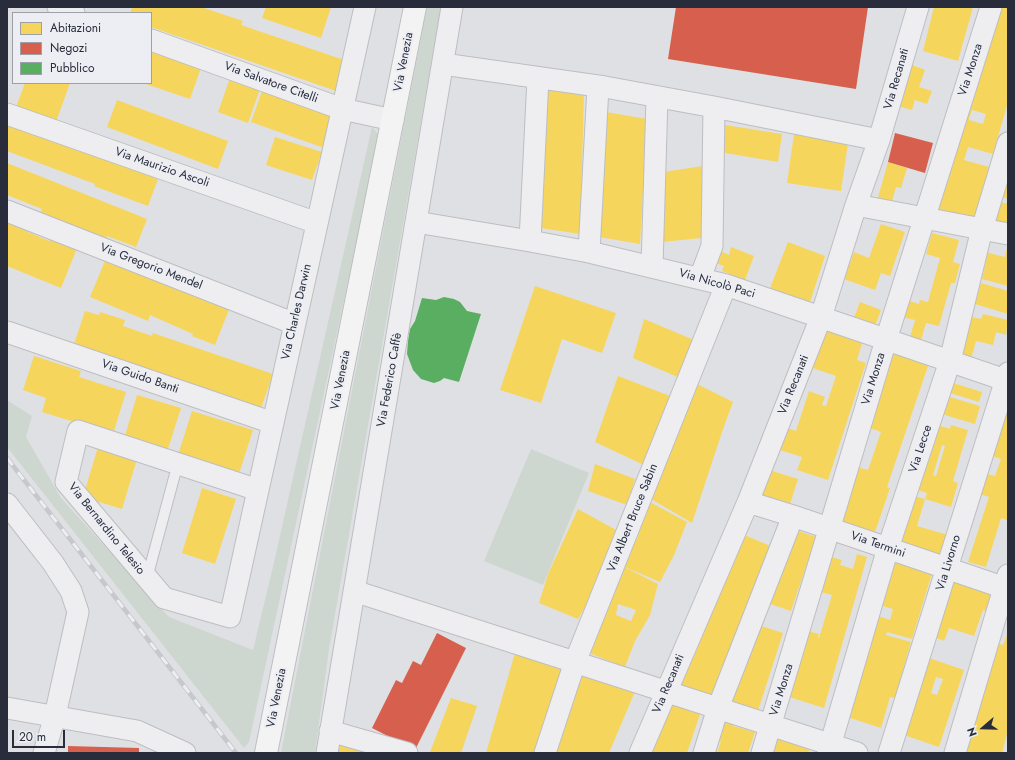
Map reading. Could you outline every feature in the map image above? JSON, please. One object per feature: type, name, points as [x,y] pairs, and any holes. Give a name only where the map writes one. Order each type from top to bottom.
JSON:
[{"type":"main road","name":"Via Venezia","points":[[266,753],[415,7]]},
{"type":"street","points":[[58,7],[71,12]]},
{"type":"street","name":"Via Charles Darwin","points":[[230,618],[365,7]]},
{"type":"street","name":"Via Federico Caffè","points":[[327,753],[452,7]]},
{"type":"street","name":"Via Recanati","points":[[640,753],[748,502],[821,317],[856,205],[879,140],[918,7]]},
{"type":"street","name":"Via Monza","points":[[762,753],[886,340],[990,7]]},
{"type":"street","name":"Via Salvatore Citelli","points":[[152,40],[342,109],[393,120]]},
{"type":"street","points":[[443,64],[598,87],[714,107],[879,140]]},
{"type":"street","points":[[530,241],[538,78]]},
{"type":"street","points":[[589,252],[598,87]]},
{"type":"street","points":[[652,267],[657,98]]},
{"type":"street","points":[[700,278],[712,246],[714,107]]},
{"type":"street","name":"Via Maurizio Ascoli","points":[[7,114],[317,223]]},
{"type":"street","name":"Via Lecce","points":[[829,749],[888,548],[950,361],[982,229],[1008,143]]},
{"type":"street","points":[[856,205],[1008,234]]},
{"type":"street","name":"Via Gregorio Mendel","points":[[7,211],[295,324]]},
{"type":"street","name":"Via Nicolò Paci","points":[[416,222],[589,252],[700,278],[726,285],[950,361],[1007,378]]},
{"type":"street","name":"Via Albert Bruce Sabin","points":[[545,753],[575,662],[726,285]]},
{"type":"street","name":"Via Guido Banti","points":[[7,332],[273,423]]},
{"type":"street","name":"Via Livorno","points":[[889,753],[1007,378]]},
{"type":"street","name":"Via Bernardino Telesio","points":[[230,618],[164,598],[66,482],[78,431],[258,490]]},
{"type":"street","name":"Via Termini","points":[[748,502],[830,528],[948,569],[1007,584]]},
{"type":"street","points":[[7,504],[71,591],[78,612],[55,716],[44,753]]},
{"type":"street","points":[[704,753],[718,708],[794,516]]},
{"type":"street","points":[[955,753],[1007,584]]},
{"type":"street","points":[[354,591],[771,725],[829,749],[857,753]]},
{"type":"street","points":[[7,708],[137,731],[185,753]]},
{"type":"street","points":[[330,731],[407,753]]},
{"type":"lane","points":[[147,578],[178,463]]},
{"type":"shaded area","points":[[427,7],[441,7],[329,649],[315,753],[281,753]]},
{"type":"shaded area","points":[[372,127],[378,134],[376,151],[249,742],[244,748],[7,447],[7,400],[32,416],[26,437],[61,498],[169,617],[253,650]]},
{"type":"shaded area","points":[[531,449],[589,473],[543,585],[484,561]]},
{"type":"building: Abitazioni","points":[[132,7],[201,7],[243,21],[241,25],[350,62],[339,92],[152,27],[152,12],[130,12]]},
{"type":"building: Abitazioni","points":[[266,7],[331,7],[321,38],[262,18]]},
{"type":"building: Abitazioni","points":[[934,7],[973,7],[958,61],[923,51]]},
{"type":"building: Abitazioni","points":[[996,7],[1008,7],[1008,102],[993,154],[968,147],[964,160],[989,167],[973,222],[932,212]],"holes":[[[972,110],[986,114],[983,124],[969,120]]]},
{"type":"building: Abitazioni","points":[[152,47],[202,65],[190,99],[146,84],[152,84]]},
{"type":"building: Abitazioni","points":[[912,65],[925,70],[919,87],[932,91],[927,104],[915,100],[912,110],[898,106]]},
{"type":"building: Abitazioni","points":[[230,78],[260,89],[248,123],[218,112]]},
{"type":"building: Abitazioni","points":[[25,84],[70,84],[56,122],[16,107]]},
{"type":"building: Abitazioni","points":[[263,88],[336,114],[324,148],[251,122]]},
{"type":"building: Abitazioni","points":[[546,89],[584,95],[580,234],[541,228]]},
{"type":"building: Abitazioni","points":[[117,100],[228,141],[218,169],[107,127]]},
{"type":"building: Abitazioni","points":[[606,112],[647,119],[640,244],[599,237]]},
{"type":"building: Abitazioni","points":[[7,121],[158,179],[148,206],[94,186],[95,184],[7,151]]},
{"type":"building: Abitazioni","points":[[725,125],[782,134],[778,162],[720,152]]},
{"type":"building: Abitazioni","points":[[794,134],[848,143],[841,191],[787,183]]},
{"type":"building: Abitazioni","points":[[275,137],[322,152],[312,180],[266,165]]},
{"type":"building: Abitazioni","points":[[888,162],[907,168],[901,188],[896,187],[891,205],[877,201]]},
{"type":"building: Abitazioni","points":[[7,163],[147,219],[136,247],[107,236],[106,239],[40,213],[42,209],[7,195]]},
{"type":"building: Abitazioni","points":[[703,166],[701,238],[662,242],[663,172]]},
{"type":"building: Abitazioni","points":[[1007,181],[1008,182],[1008,199],[1003,197]]},
{"type":"building: Abitazioni","points":[[997,201],[1008,204],[1008,227],[991,223]]},
{"type":"building: Abitazioni","points":[[7,217],[31,227],[28,232],[49,241],[53,232],[79,243],[61,288],[7,266]]},
{"type":"building: Abitazioni","points":[[881,224],[905,232],[890,276],[881,273],[875,290],[844,279],[854,252],[869,258]]},
{"type":"building: Abitazioni","points":[[932,233],[959,240],[953,262],[960,264],[955,283],[951,283],[939,326],[926,323],[921,340],[910,337],[915,320],[902,317],[906,300],[919,304],[920,300],[928,302],[940,258],[926,254]]},
{"type":"building: Abitazioni","points":[[788,242],[825,256],[810,302],[770,288]]},
{"type":"building: Abitazioni","points":[[731,247],[754,256],[745,280],[722,271],[724,266],[713,262],[718,250],[729,255]]},
{"type":"building: Abitazioni","points":[[1007,248],[1008,286],[982,279],[986,263],[979,261],[981,251],[1005,257]]},
{"type":"building: Abitazioni","points":[[107,256],[230,307],[215,345],[192,336],[193,334],[150,315],[148,321],[90,297]]},
{"type":"building: Abitazioni","points":[[981,283],[1008,291],[1008,314],[975,304]]},
{"type":"building: Abitazioni","points":[[535,286],[616,313],[602,353],[562,339],[541,403],[500,390]]},
{"type":"building: Abitazioni","points":[[860,302],[881,310],[875,326],[854,318]]},
{"type":"building: Abitazioni","points":[[85,311],[99,315],[100,312],[125,320],[123,326],[152,336],[153,333],[273,374],[260,411],[73,347]]},
{"type":"building: Abitazioni","points":[[983,314],[1008,320],[1006,335],[996,332],[993,345],[976,341],[971,359],[957,355],[967,316],[981,319]]},
{"type":"building: Abitazioni","points":[[644,319],[694,340],[680,378],[633,358]]},
{"type":"building: Abitazioni","points":[[826,328],[863,340],[857,360],[866,363],[828,480],[797,470],[802,457],[780,450],[787,428],[796,431],[809,391],[825,397],[822,405],[826,406],[836,376],[813,368]]},
{"type":"building: Abitazioni","points":[[890,350],[929,363],[887,487],[890,488],[874,535],[835,522],[854,466],[868,470],[881,432],[865,426]]},
{"type":"building: Abitazioni","points":[[34,356],[81,371],[79,377],[126,392],[113,434],[42,412],[46,398],[23,390]]},
{"type":"building: Abitazioni","points":[[618,376],[670,396],[644,465],[595,442]]},
{"type":"building: Abitazioni","points":[[950,382],[982,392],[979,402],[947,392]]},
{"type":"building: Abitazioni","points":[[695,383],[733,402],[692,523],[646,496]]},
{"type":"building: Abitazioni","points":[[137,395],[181,408],[167,452],[124,439]]},
{"type":"building: Abitazioni","points":[[943,395],[980,406],[975,424],[938,413]]},
{"type":"building: Abitazioni","points":[[1008,397],[1008,516],[1007,520],[1001,518],[986,567],[968,562],[989,497],[977,493],[984,473],[995,476],[1001,459],[989,455]]},
{"type":"building: Abitazioni","points":[[192,411],[253,430],[238,477],[178,455]]},
{"type":"building: Abitazioni","points":[[934,424],[950,429],[951,425],[968,430],[953,481],[958,483],[951,507],[925,499],[927,493],[914,489]],"holes":[[[942,445],[945,446],[936,476],[933,475]]]},
{"type":"building: Abitazioni","points":[[98,447],[137,459],[122,509],[83,497]]},
{"type":"building: Abitazioni","points":[[595,464],[635,479],[627,505],[588,491]]},
{"type":"building: Abitazioni","points":[[769,470],[798,479],[789,507],[760,498]]},
{"type":"building: Abitazioni","points":[[202,488],[236,499],[215,564],[182,553]]},
{"type":"building: Abitazioni","points":[[911,495],[925,499],[917,526],[948,535],[941,558],[910,549],[912,544],[898,540]]},
{"type":"building: Abitazioni","points":[[648,501],[687,522],[674,555],[660,582],[622,566],[658,584],[650,615],[635,641],[625,667],[589,653],[631,539],[637,540]],"holes":[[[618,604],[636,610],[631,621],[616,615]]]},
{"type":"building: Abitazioni","points":[[578,509],[616,530],[593,593],[578,619],[539,603],[548,574]]},
{"type":"building: Abitazioni","points":[[795,530],[816,537],[791,611],[770,604]]},
{"type":"building: Abitazioni","points":[[742,534],[773,547],[714,699],[680,686],[692,656],[694,657]]},
{"type":"building: Abitazioni","points":[[857,554],[867,557],[824,708],[786,696],[805,630],[819,634],[819,638],[832,595],[817,591],[827,556],[842,560],[840,565],[853,569]]},
{"type":"building: Abitazioni","points":[[891,557],[933,570],[912,639],[887,632],[886,635],[911,642],[895,698],[890,697],[881,728],[844,716],[875,615],[890,620],[893,609],[876,604]]},
{"type":"building: Abitazioni","points":[[950,575],[997,591],[990,613],[983,610],[974,636],[949,628],[944,641],[931,636]]},
{"type":"building: Abitazioni","points":[[758,625],[783,633],[757,714],[729,705]]},
{"type":"building: Abitazioni","points":[[1008,633],[1008,730],[1002,753],[969,753],[961,750],[993,642],[1003,645]]},
{"type":"building: Abitazioni","points":[[515,653],[566,667],[535,753],[486,753]]},
{"type":"building: Abitazioni","points":[[926,657],[964,670],[939,747],[901,734]],"holes":[[[936,677],[943,679],[937,695],[931,693]]]},
{"type":"building: Abitazioni","points":[[577,670],[636,689],[609,753],[552,753]]},
{"type":"building: Abitazioni","points":[[451,698],[477,706],[461,753],[430,752]]},
{"type":"building: Abitazioni","points":[[670,700],[701,711],[687,753],[651,753]]},
{"type":"building: Abitazioni","points":[[721,714],[736,719],[733,726],[755,732],[748,753],[717,753],[721,741],[713,739]]},
{"type":"building: Abitazioni","points":[[772,737],[810,749],[808,753],[767,753]]},
{"type":"building: Abitazioni","points":[[342,740],[384,753],[338,753]]},
{"type":"building: Negozi","points":[[676,7],[868,7],[856,89],[668,59]]},
{"type":"building: Negozi","points":[[895,133],[933,143],[925,173],[888,162]]},
{"type":"building: Negozi","points":[[437,633],[466,648],[415,750],[372,728],[396,680],[402,683],[413,661],[421,665]]},
{"type":"building: Negozi","points":[[68,746],[139,748],[139,753],[68,753]]},
{"type":"building: Pubblico","points":[[444,297],[460,302],[467,311],[481,314],[459,382],[444,378],[434,383],[421,379],[413,370],[407,354],[408,341],[410,329],[415,321],[422,298],[436,300]]},
{"type":"railway","points":[[7,458],[236,753]]}]
